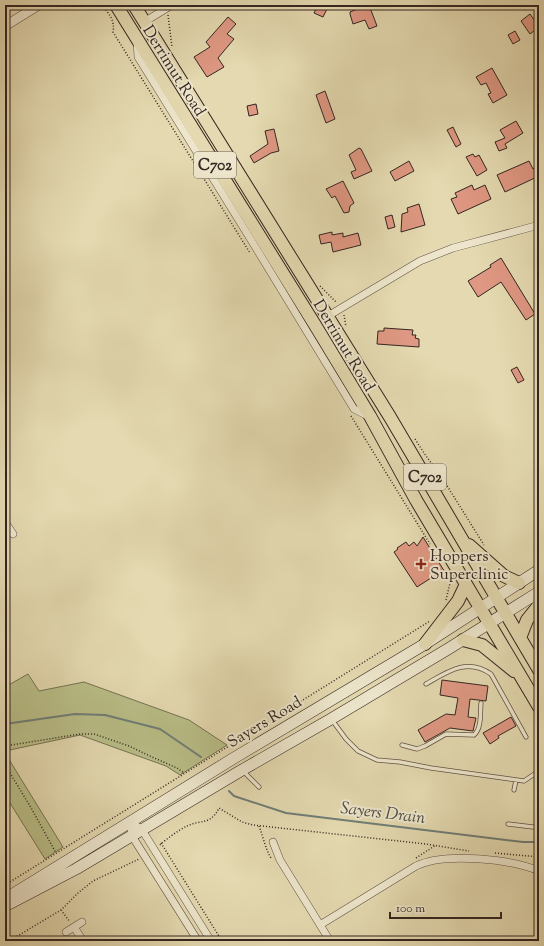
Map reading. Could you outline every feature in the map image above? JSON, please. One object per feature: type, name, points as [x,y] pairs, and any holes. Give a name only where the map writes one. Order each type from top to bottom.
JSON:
[{"type":"highway","name":"Derrimut Road","points":[[116,5],[262,249],[315,325],[370,416],[416,500],[539,707]]},
{"type":"highway","name":"Derrimut Road","points":[[134,5],[390,417],[539,670]]},
{"type":"highway","points":[[262,249],[273,245],[273,228]]},
{"type":"highway","points":[[315,325],[328,316]]},
{"type":"highway","points":[[461,537],[504,576],[519,583]]},
{"type":"highway","points":[[425,644],[458,601],[466,584]]},
{"type":"highway","points":[[520,638],[527,620],[539,605]]},
{"type":"highway","points":[[463,640],[482,645],[522,677]]},
{"type":"main road","name":"Sayers Road","points":[[5,899],[130,821],[425,644],[539,570]]},
{"type":"main road","name":"Sayers Road","points":[[5,906],[76,869],[331,719],[463,640],[539,592]]},
{"type":"main road","points":[[322,706],[331,719]]},
{"type":"street","points":[[5,26],[39,5]]},
{"type":"street","points":[[144,22],[168,7]]},
{"type":"street","points":[[328,316],[420,261],[453,248],[539,225]]},
{"type":"street","points":[[262,249],[354,409],[370,416]]},
{"type":"street","points":[[5,522],[13,534]]},
{"type":"street","points":[[130,821],[142,830],[211,941]]},
{"type":"street","points":[[130,821],[132,836],[198,941]]},
{"type":"street","points":[[273,842],[280,860],[330,941]]},
{"type":"street","points":[[320,925],[411,869],[424,863],[457,858],[478,859],[520,864],[539,871]]},
{"type":"street","points":[[66,932],[82,922]]},
{"type":"street","points":[[74,927],[83,941]]},
{"type":"lane","points":[[426,684],[458,667],[468,666],[485,670],[491,674],[526,738]]},
{"type":"lane","points":[[402,745],[417,749],[446,734],[474,735],[478,731],[479,727],[481,703]]},
{"type":"lane","points":[[331,719],[346,739],[358,751],[377,760],[400,762],[431,768],[524,781],[539,770]]},
{"type":"lane","points":[[242,770],[259,786]]},
{"type":"lane","points":[[514,790],[516,780]]},
{"type":"lane","points":[[508,824],[533,827]]},
{"type":"path","points":[[168,7],[172,48]]},
{"type":"path","points":[[318,283],[341,308],[349,333]]},
{"type":"path","points":[[413,436],[441,476],[485,546]]},
{"type":"path","points":[[446,601],[448,591]]},
{"type":"path","points":[[5,884],[406,636],[430,621],[434,616]]},
{"type":"path","points":[[5,746],[80,734],[94,734],[129,746],[184,773]]},
{"type":"path","points":[[5,765],[56,853]]},
{"type":"path","points":[[154,850],[161,843],[187,826],[210,820],[219,808],[242,822],[259,826],[436,845],[474,851]]},
{"type":"path","points":[[259,826],[265,842]]},
{"type":"path","points":[[161,843],[222,941]]},
{"type":"path","points":[[411,861],[436,845]]},
{"type":"path","points":[[495,852],[539,857]]},
{"type":"path","points":[[10,941],[61,910],[78,893],[94,881],[106,874],[132,864],[145,856]]},
{"type":"path","points":[[61,910],[74,927]]},
{"type":"green space","points":[[28,674],[39,691],[84,682],[189,720],[227,745],[180,775],[166,766],[80,735],[5,751],[5,687]]},
{"type":"green space","points":[[5,753],[63,847],[45,859],[5,795]]},
{"type":"building","points":[[318,5],[329,5],[323,17],[314,13]]},
{"type":"building","points":[[369,5],[377,26],[369,29],[365,20],[353,24],[350,14],[350,12]]},
{"type":"building","points":[[530,14],[539,27],[530,34],[521,21]]},
{"type":"building","points":[[228,17],[236,24],[227,34],[234,39],[218,58],[224,67],[207,77],[194,57],[210,47],[206,42]]},
{"type":"building","points":[[515,31],[520,40],[513,44],[508,35]]},
{"type":"building","points":[[492,68],[507,95],[493,103],[488,94],[491,93],[486,83],[481,85],[476,77]]},
{"type":"building","points":[[325,91],[335,119],[326,123],[316,95]]},
{"type":"building","points":[[256,104],[258,114],[249,116],[247,106]]},
{"type":"building","points":[[516,121],[523,133],[505,144],[507,148],[499,151],[495,142],[505,138],[500,130]]},
{"type":"building","points":[[453,127],[461,144],[456,147],[447,130]]},
{"type":"building","points":[[274,129],[279,151],[271,153],[254,163],[250,156],[268,144],[265,131]]},
{"type":"building","points":[[359,148],[361,149],[372,171],[354,179],[351,172],[356,170],[349,155]]},
{"type":"building","points":[[473,154],[475,157],[479,155],[487,170],[477,176],[466,157]]},
{"type":"building","points":[[409,161],[414,171],[395,181],[390,172]]},
{"type":"building","points":[[529,161],[533,169],[539,166],[539,176],[505,192],[497,175]]},
{"type":"building","points":[[343,181],[354,203],[350,206],[349,212],[344,213],[335,196],[332,198],[326,189]]},
{"type":"building","points":[[472,185],[474,190],[485,185],[491,199],[458,214],[451,199],[457,197],[455,193]]},
{"type":"building","points":[[419,204],[425,225],[401,232],[402,214],[408,212],[407,208]]},
{"type":"building","points":[[392,215],[395,227],[388,229],[385,217]]},
{"type":"building","points":[[332,232],[332,235],[343,233],[343,237],[358,233],[361,245],[333,252],[331,242],[321,244],[319,235]]},
{"type":"building","points":[[501,258],[535,314],[526,320],[501,282],[478,297],[468,281],[491,267],[490,265]]},
{"type":"building","points":[[384,328],[413,330],[412,335],[416,335],[415,338],[419,339],[419,347],[377,344],[378,331],[384,331]]},
{"type":"building","points":[[517,367],[524,380],[518,383],[511,370]]},
{"type":"building","name":"Hoppers Superclinic","points":[[423,537],[448,577],[431,578],[417,587],[394,552],[406,542],[409,546],[414,542],[417,546]]},
{"type":"building","points":[[442,680],[488,686],[486,701],[470,699],[468,717],[476,718],[473,731],[450,728],[425,742],[418,730],[446,714],[455,715],[458,698],[440,695]]},
{"type":"building","points":[[511,717],[516,726],[498,736],[499,738],[490,744],[483,733]]},
{"type":"waterway","name":"Sayers Drain","points":[[5,724],[75,714],[105,715],[160,729],[201,757]]},
{"type":"waterway","name":"Sayers Drain","points":[[229,791],[234,796],[286,813],[523,842],[539,842]]},
{"type":"place","name":"Hoppers Superclinic","points":[[421,564]]}]
